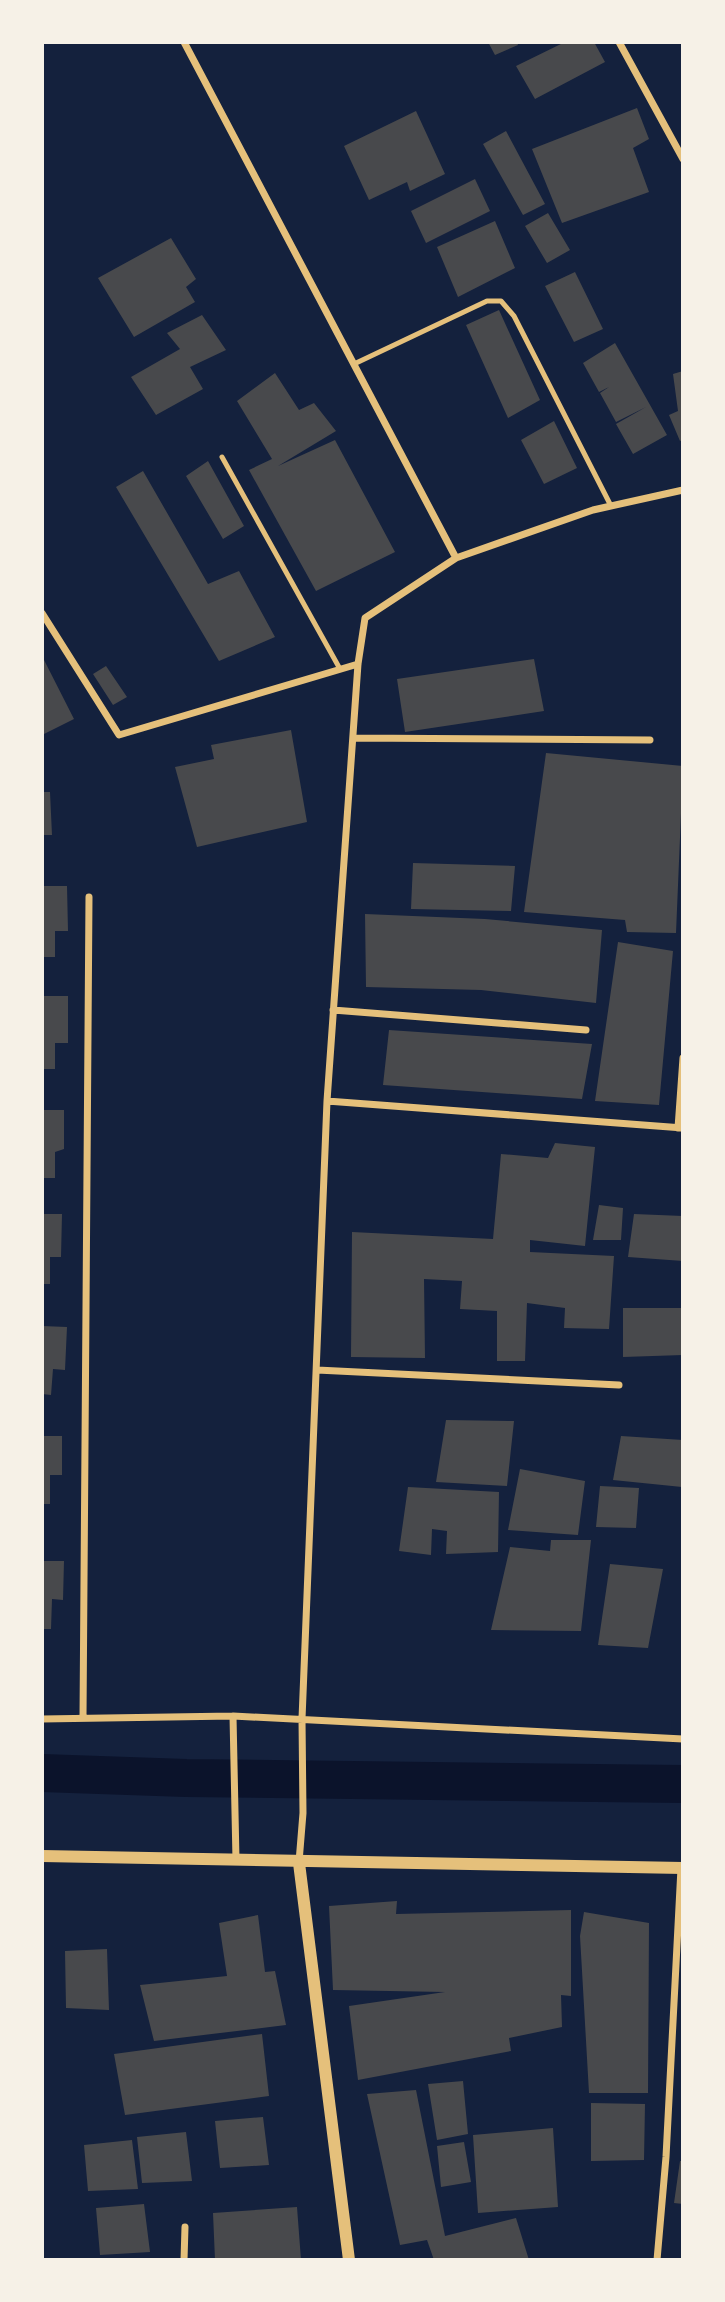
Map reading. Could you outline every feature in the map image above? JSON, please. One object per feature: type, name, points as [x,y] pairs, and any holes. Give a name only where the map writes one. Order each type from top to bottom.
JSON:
[{"type":"street","points":[[184,42],[456,558]]},
{"type":"street","points":[[619,42],[683,159]]},
{"type":"street","points":[[349,2260],[299,1863],[303,1813],[302,1718],[327,1101],[358,664],[365,618],[456,558],[611,506],[683,490]]},
{"type":"street","points":[[42,613],[119,735],[358,664]]},
{"type":"street","points":[[353,738],[650,740]]},
{"type":"street","points":[[83,1718],[89,897]]},
{"type":"street","points":[[333,1010],[586,1030]]},
{"type":"street","points":[[327,1101],[681,1128],[683,1058]]},
{"type":"street","points":[[317,1370],[619,1385]]},
{"type":"street","points":[[233,1716],[236,1860]]},
{"type":"street","points":[[42,1719],[233,1716],[302,1718],[683,1739]]},
{"type":"street","points":[[42,1856],[299,1863],[682,1868],[666,2157],[657,2260]]},
{"type":"street","points":[[184,2260],[185,2227]]},
{"type":"lane","points":[[354,364],[487,300],[501,301],[514,316],[611,506]]},
{"type":"lane","points":[[222,457],[340,669]]},
{"type":"building","points":[[488,42],[517,42],[518,45],[495,55]]},
{"type":"building","points":[[565,42],[594,42],[605,62],[535,99],[516,66]]},
{"type":"building","points":[[637,108],[649,139],[633,148],[649,192],[562,223],[532,149]]},
{"type":"building","points":[[416,111],[445,174],[410,191],[407,182],[369,200],[344,146]]},
{"type":"building","points":[[506,131],[545,204],[523,215],[483,144]]},
{"type":"building","points":[[475,179],[490,211],[426,243],[411,211]]},
{"type":"building","points":[[548,213],[570,250],[547,263],[525,226]]},
{"type":"building","points":[[495,221],[515,268],[458,297],[437,247]]},
{"type":"building","points":[[171,238],[196,279],[186,287],[195,302],[134,337],[98,278]]},
{"type":"building","points":[[575,272],[603,329],[574,342],[545,286]]},
{"type":"building","points":[[499,310],[540,400],[508,418],[466,325]]},
{"type":"building","points":[[202,315],[226,350],[190,367],[203,389],[156,415],[131,377],[180,349],[167,333]]},
{"type":"building","points":[[615,343],[667,435],[633,454],[616,424],[646,407],[616,422],[600,393],[609,387],[599,392],[583,363]]},
{"type":"building","points":[[683,371],[683,440],[680,441],[669,415],[678,411],[673,374]]},
{"type":"building","points":[[275,373],[299,410],[314,403],[336,431],[278,466],[335,440],[395,552],[316,591],[249,470],[272,459],[237,401]]},
{"type":"building","points":[[554,421],[577,468],[544,484],[521,440]]},
{"type":"building","points":[[208,461],[244,526],[223,539],[186,476]]},
{"type":"building","points":[[143,471],[208,584],[239,571],[275,637],[219,661],[116,487]]},
{"type":"building","points":[[42,656],[74,719],[42,735]]},
{"type":"building","points":[[534,659],[544,711],[405,732],[397,679]]},
{"type":"building","points":[[106,666],[127,697],[113,705],[93,674]]},
{"type":"building","points":[[291,730],[307,822],[197,847],[175,767],[214,759],[211,745]]},
{"type":"building","points":[[546,753],[683,766],[676,933],[627,932],[625,920],[524,912]]},
{"type":"building","points":[[42,792],[50,792],[52,835],[42,835]]},
{"type":"building","points":[[413,863],[515,866],[511,911],[411,909]]},
{"type":"building","points":[[42,886],[67,886],[68,931],[55,931],[55,957],[42,957]]},
{"type":"building","points":[[365,914],[485,919],[602,930],[596,1003],[481,990],[366,987]]},
{"type":"building","points":[[618,942],[673,951],[659,1105],[595,1101]]},
{"type":"building","points":[[42,996],[68,996],[68,1043],[55,1043],[55,1069],[42,1069]]},
{"type":"building","points":[[389,1030],[592,1044],[582,1099],[383,1085]]},
{"type":"building","points":[[42,1110],[64,1110],[64,1149],[55,1152],[55,1178],[42,1178]]},
{"type":"building","points":[[555,1143],[595,1147],[585,1246],[530,1240],[530,1252],[614,1256],[609,1329],[564,1328],[565,1308],[527,1303],[525,1361],[497,1361],[497,1311],[460,1309],[462,1281],[424,1279],[425,1358],[351,1357],[352,1232],[493,1239],[501,1154],[548,1158]]},
{"type":"building","points":[[599,1205],[623,1208],[621,1240],[593,1240]]},
{"type":"building","points":[[42,1214],[62,1214],[61,1257],[50,1257],[50,1284],[42,1284]]},
{"type":"building","points":[[634,1214],[683,1216],[683,1261],[628,1257]]},
{"type":"building","points":[[623,1308],[683,1308],[683,1355],[623,1357]]},
{"type":"building","points":[[42,1326],[67,1327],[65,1370],[53,1369],[51,1395],[42,1394]]},
{"type":"building","points":[[446,1420],[514,1421],[507,1486],[436,1482]]},
{"type":"building","points":[[42,1436],[62,1436],[62,1475],[50,1475],[50,1504],[42,1504]]},
{"type":"building","points":[[621,1436],[683,1440],[682,1487],[613,1480]]},
{"type":"building","points":[[520,1469],[585,1481],[578,1535],[508,1530]]},
{"type":"building","points":[[600,1486],[639,1488],[636,1528],[596,1527]]},
{"type":"building","points":[[408,1487],[499,1492],[498,1552],[446,1554],[447,1531],[432,1529],[431,1555],[399,1551]]},
{"type":"building","points":[[551,1540],[591,1540],[581,1631],[491,1630],[510,1547],[550,1551]]},
{"type":"building","points":[[42,1561],[64,1561],[63,1600],[52,1599],[51,1629],[42,1629]]},
{"type":"building","points":[[610,1564],[663,1569],[648,1648],[598,1645]]},
{"type":"building","points":[[397,1901],[396,1914],[571,1910],[571,1996],[561,1995],[562,2027],[509,2038],[511,2051],[358,2080],[349,2006],[445,1992],[333,1990],[329,1906]]},
{"type":"building","points":[[584,1912],[649,1923],[648,2093],[589,2093],[580,1936]]},
{"type":"building","points":[[258,1915],[265,1972],[275,1971],[286,2025],[154,2041],[140,1985],[227,1976],[219,1923]]},
{"type":"building","points":[[107,1949],[109,2010],[66,2008],[65,1951]]},
{"type":"building","points":[[262,2034],[269,2096],[125,2115],[114,2054]]},
{"type":"building","points":[[463,2081],[468,2134],[437,2140],[428,2084]]},
{"type":"building","points":[[416,2090],[445,2236],[516,2218],[529,2260],[434,2260],[427,2240],[400,2245],[367,2094]]},
{"type":"building","points":[[591,2103],[645,2104],[644,2160],[591,2161]]},
{"type":"building","points":[[263,2117],[269,2165],[220,2168],[215,2121]]},
{"type":"building","points":[[553,2128],[558,2207],[478,2213],[473,2135]]},
{"type":"building","points":[[186,2132],[192,2181],[142,2183],[137,2137]]},
{"type":"building","points":[[132,2140],[138,2189],[88,2191],[84,2145]]},
{"type":"building","points":[[464,2142],[471,2182],[441,2187],[437,2146]]},
{"type":"building","points":[[680,2161],[683,2161],[683,2204],[674,2203]]},
{"type":"building","points":[[144,2204],[150,2252],[100,2255],[96,2208]]},
{"type":"building","points":[[297,2207],[301,2260],[215,2260],[213,2213]]},
{"type":"waterway","points":[[42,1773],[186,1778],[683,1784]]}]
